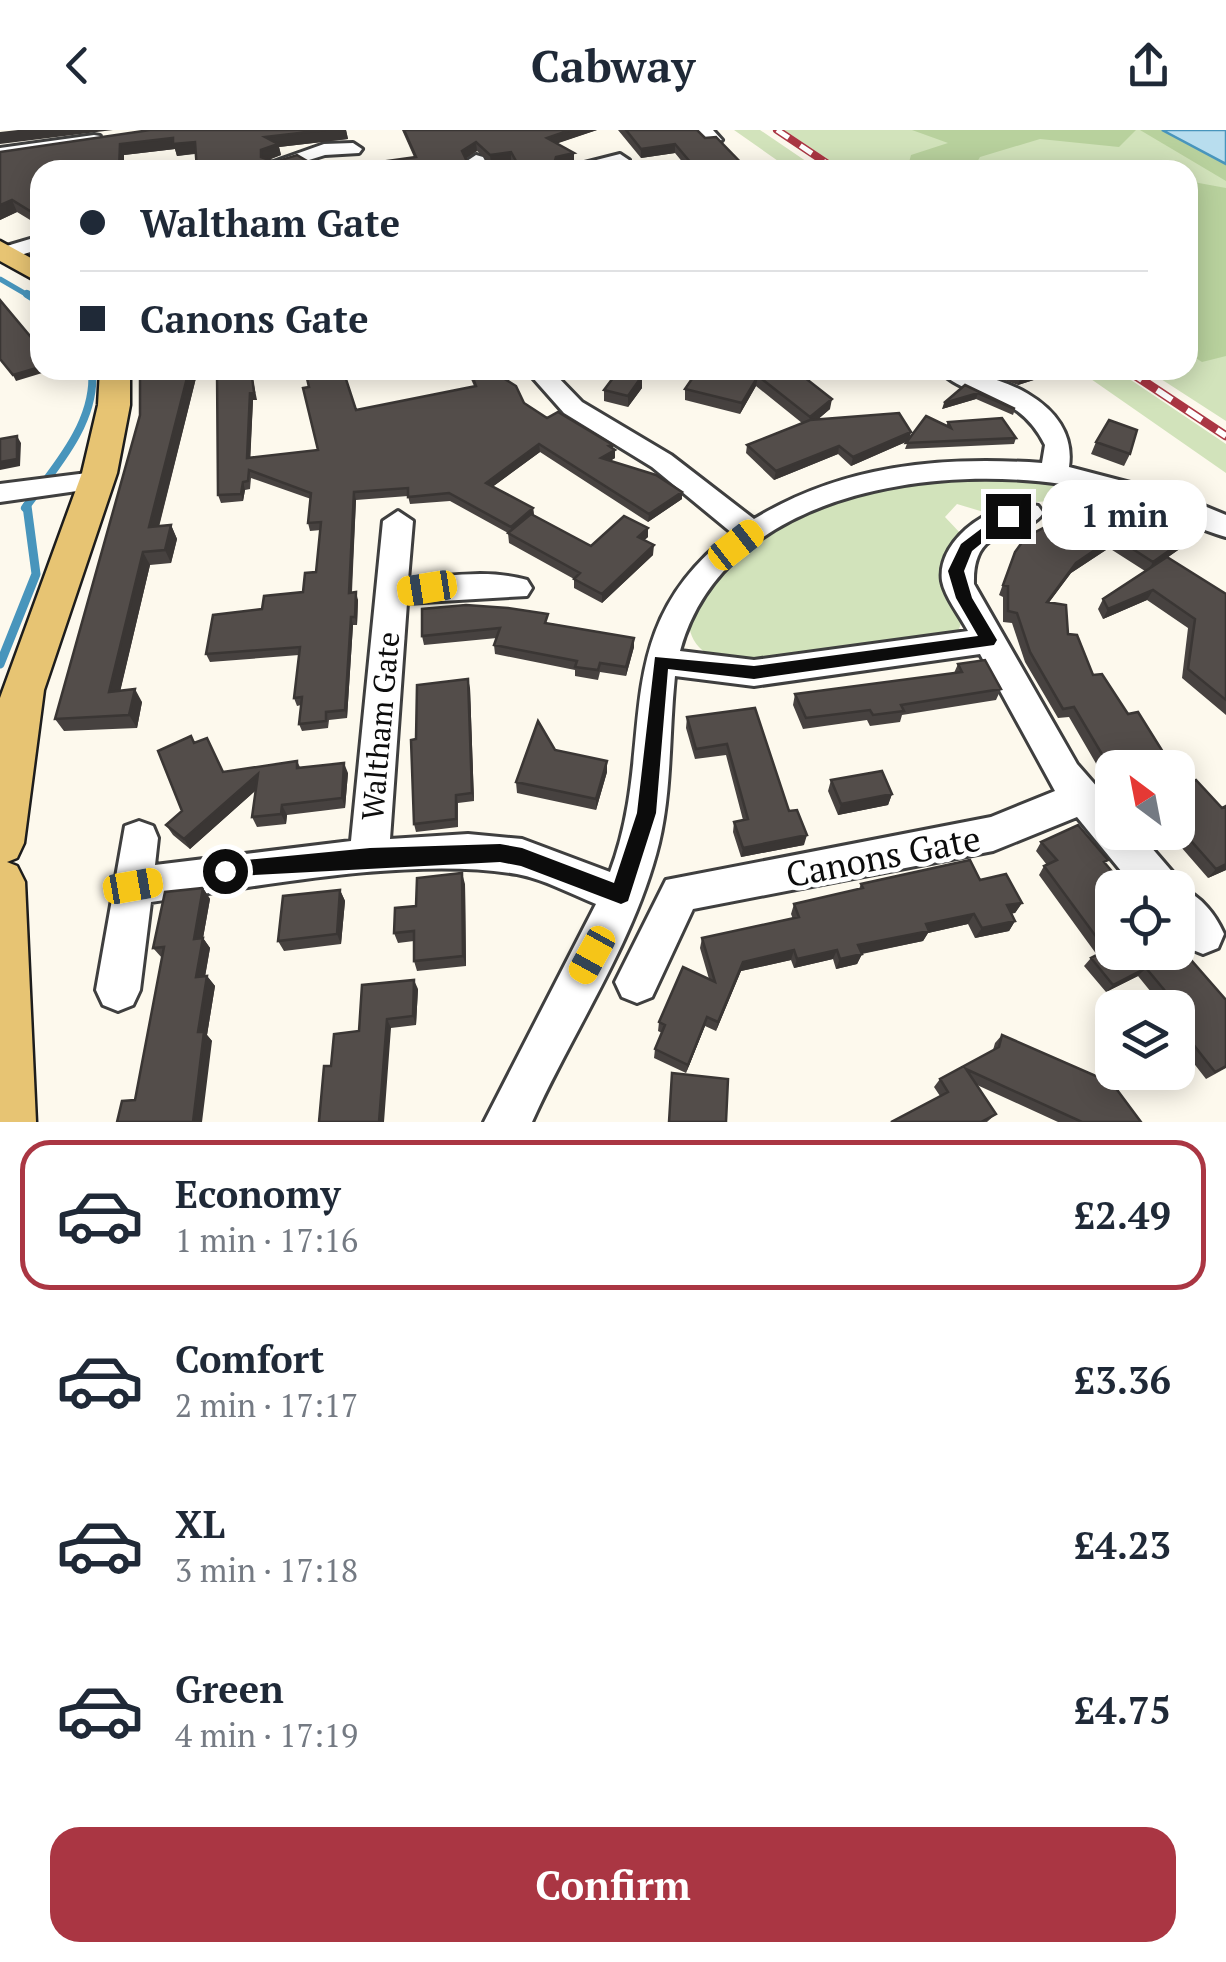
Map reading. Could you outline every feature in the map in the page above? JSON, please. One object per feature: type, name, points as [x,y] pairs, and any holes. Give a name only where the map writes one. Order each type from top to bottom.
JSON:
[{"type":"main road","points":[[4,251],[30,268]]},
{"type":"main road","points":[[0,843],[17,710],[95,481],[116,402],[115,380]]},
{"type":"main road","points":[[0,882],[6,1122]]},
{"type":"street","points":[[345,160],[368,132]]},
{"type":"street","points":[[0,154],[115,138]]},
{"type":"street","points":[[615,139],[621,160]]},
{"type":"street","points":[[291,160],[314,152],[353,149]]},
{"type":"street","points":[[4,251],[30,244]]},
{"type":"street","points":[[544,380],[550,391],[568,405],[650,453],[752,533]]},
{"type":"street","points":[[974,380],[1042,415],[1059,444],[1054,475]]},
{"type":"street","points":[[508,1122],[621,895],[646,813],[660,661],[690,590],[752,533],[811,500],[891,476],[957,468],[1054,475],[1140,494],[1226,527]]},
{"type":"street","points":[[6,492],[95,481]]},
{"type":"street","points":[[1028,513],[989,526],[958,560],[958,584],[1081,798],[1145,870]]},
{"type":"street","name":"Waltham Gate","points":[[370,857],[398,521]]},
{"type":"street","name":"Waltham Gate","points":[[391,594],[455,586],[516,588]]},
{"type":"street","points":[[660,661],[754,673],[988,640]]},
{"type":"street","name":"Canons Gate","points":[[637,982],[680,893],[993,834],[1081,798]]},
{"type":"street","points":[[118,990],[140,838]]},
{"type":"street","name":"Waltham Gate","points":[[133,886],[193,874],[370,857],[500,853],[552,867],[621,895]]},
{"type":"green space","points":[[734,130],[760,130],[804,160],[777,160]]},
{"type":"green space","points":[[784,130],[1226,130],[1226,421],[1162,380],[1198,380],[1198,160],[829,160]]},
{"type":"green space","points":[[912,130],[1136,130],[1119,147],[1040,139],[978,160],[910,160],[911,155],[948,143]]},
{"type":"green space","points":[[1140,130],[1162,130],[1226,164],[1226,181],[1198,164],[1198,160],[1191,160]]},
{"type":"green space","points":[[1198,183],[1226,188],[1226,356],[1202,362],[1198,359]]},
{"type":"green space","points":[[1092,380],[1131,380],[1226,444],[1226,473]]},
{"type":"green space","points":[[964,475],[1074,486],[1076,494],[1067,500],[1020,503],[987,513],[957,504],[945,517],[962,535],[948,559],[944,578],[962,621],[957,634],[746,664],[710,655],[696,644],[689,626],[713,587],[741,556],[771,532],[841,500]]},
{"type":"water","points":[[1162,130],[1226,130],[1226,164]]},
{"type":"building","points":[[150,130],[325,130],[265,137],[278,144],[261,150],[261,157],[269,160],[196,160],[195,142],[173,144],[173,138],[120,144],[119,160],[30,160],[30,211],[12,200],[0,205],[0,152]]},
{"type":"building","points":[[404,130],[570,130],[547,138],[574,153],[555,160],[515,160],[511,152],[490,155],[476,142],[462,151],[466,160],[394,160],[416,157]]},
{"type":"building","points":[[626,130],[697,130],[705,138],[716,137],[738,160],[689,160],[675,144],[641,149]]},
{"type":"building","points":[[0,300],[30,336],[30,370],[13,375],[0,359]]},
{"type":"building","points":[[140,380],[186,380],[149,527],[171,525],[165,550],[143,552],[109,692],[135,689],[129,715],[55,719],[140,415]]},
{"type":"building","points":[[217,380],[252,380],[247,458],[318,450],[303,388],[309,387],[307,380],[346,380],[356,410],[476,386],[474,380],[506,380],[516,386],[524,403],[547,418],[558,412],[613,445],[609,446],[615,450],[601,458],[656,475],[682,492],[649,514],[539,444],[486,483],[533,508],[511,527],[449,493],[408,497],[408,488],[354,492],[349,593],[356,592],[355,617],[351,617],[345,710],[326,712],[326,721],[299,724],[302,697],[294,698],[300,647],[206,654],[213,615],[262,609],[264,596],[303,592],[305,573],[316,572],[321,522],[308,523],[311,493],[249,470],[241,494],[218,495]]},
{"type":"building","points":[[612,380],[639,380],[628,396],[604,390]]},
{"type":"building","points":[[691,380],[756,380],[742,403],[685,389]]},
{"type":"building","points":[[763,380],[808,380],[832,399],[810,417]]},
{"type":"building","points":[[965,385],[1015,409],[978,393],[944,403]]},
{"type":"building","points":[[899,413],[911,432],[853,457],[839,446],[776,471],[747,445],[810,420]]},
{"type":"building","points":[[926,416],[951,428],[948,422],[1002,418],[1016,438],[906,443]]},
{"type":"building","points":[[1109,420],[1137,430],[1130,454],[1096,442]]},
{"type":"building","points":[[17,436],[17,459],[0,462],[0,439]]},
{"type":"building","points":[[1156,507],[1192,528],[1182,535],[1187,538],[1153,562],[1114,537],[1076,563],[1047,602],[1066,605],[1068,634],[1077,635],[1093,675],[1102,674],[1128,714],[1138,712],[1162,750],[1100,750],[1074,707],[1063,709],[1030,652],[1017,613],[1008,611],[1008,586],[1003,585],[1015,552],[1026,537],[1051,524],[1064,533],[1085,519],[1111,535]]},
{"type":"building","points":[[531,514],[591,546],[624,516],[648,528],[638,537],[654,545],[602,594],[574,579],[580,573],[508,533]]},
{"type":"building","points":[[1167,557],[1226,594],[1226,700],[1188,669],[1195,619],[1153,590],[1108,609],[1103,599]]},
{"type":"building","points":[[466,605],[548,614],[545,623],[634,638],[626,667],[600,663],[598,670],[575,667],[577,661],[494,645],[500,628],[422,636],[422,609]]},
{"type":"building","points":[[985,660],[1001,689],[901,705],[904,711],[873,715],[870,710],[806,718],[795,694],[962,672],[958,664]]},
{"type":"building","points":[[468,679],[472,793],[456,795],[456,819],[414,824],[411,740],[416,739],[417,685]]},
{"type":"building","points":[[755,708],[789,811],[797,810],[807,835],[743,848],[734,822],[748,819],[727,744],[696,749],[687,717]]},
{"type":"building","points":[[538,721],[555,750],[607,761],[596,799],[516,782]]},
{"type":"building","points":[[191,736],[194,743],[207,738],[223,772],[297,761],[297,768],[344,763],[342,798],[282,805],[281,814],[252,817],[258,774],[184,839],[166,825],[182,811],[158,751]]},
{"type":"building","points":[[882,771],[892,794],[841,804],[831,780]]},
{"type":"building","points":[[1196,780],[1222,808],[1226,806],[1226,864],[1216,869],[1195,845]]},
{"type":"building","points":[[1078,825],[1095,850],[1108,860],[1104,862],[1111,870],[1095,870],[1095,935],[1044,866],[1057,860],[1041,842]]},
{"type":"building","points":[[970,860],[980,880],[1006,874],[1022,903],[1007,905],[1015,921],[982,928],[974,914],[926,924],[929,931],[858,945],[862,954],[840,959],[837,950],[797,959],[794,950],[743,962],[718,1022],[707,1017],[688,1065],[655,1049],[665,1025],[659,1022],[683,967],[715,982],[702,938],[799,917],[794,904],[863,888],[861,884]]},
{"type":"building","points":[[462,873],[463,956],[414,961],[414,931],[394,933],[395,908],[416,906],[417,878]]},
{"type":"building","points":[[203,888],[194,939],[203,938],[196,977],[207,976],[198,1032],[204,1032],[193,1122],[117,1122],[122,1101],[135,1100],[164,947],[153,948],[165,892]]},
{"type":"building","points":[[340,890],[337,934],[278,941],[283,896]]},
{"type":"building","points":[[1195,964],[1226,1000],[1226,1066],[1215,1072],[1195,1047],[1195,990],[1164,990],[1148,970],[1195,970]]},
{"type":"building","points":[[1101,970],[1142,970],[1113,985]]},
{"type":"building","points":[[414,980],[413,1016],[387,1019],[379,1122],[319,1122],[324,1066],[331,1066],[334,1034],[359,1031],[362,985]]},
{"type":"building","points":[[1002,1035],[1095,1076],[1095,1090],[1117,1090],[1141,1122],[1082,1122],[966,1069],[996,1114],[981,1122],[891,1122],[948,1092],[940,1079],[999,1047]]},
{"type":"building","points":[[672,1073],[728,1079],[726,1122],[669,1122]]},
{"type":"waterway","points":[[0,279],[30,296]]},
{"type":"waterway","points":[[25,508],[81,426],[92,380]]},
{"type":"waterway","points":[[0,664],[36,574],[27,506]]},
{"type":"railway","points":[[777,130],[822,160]]},
{"type":"railway","points":[[1142,380],[1226,436]]},
{"type":"route","points":[[225,871],[320,860],[500,853],[567,872],[621,895],[646,813],[660,661],[754,673],[988,640],[964,598],[956,571],[966,548],[989,526],[1008,516]]}]
